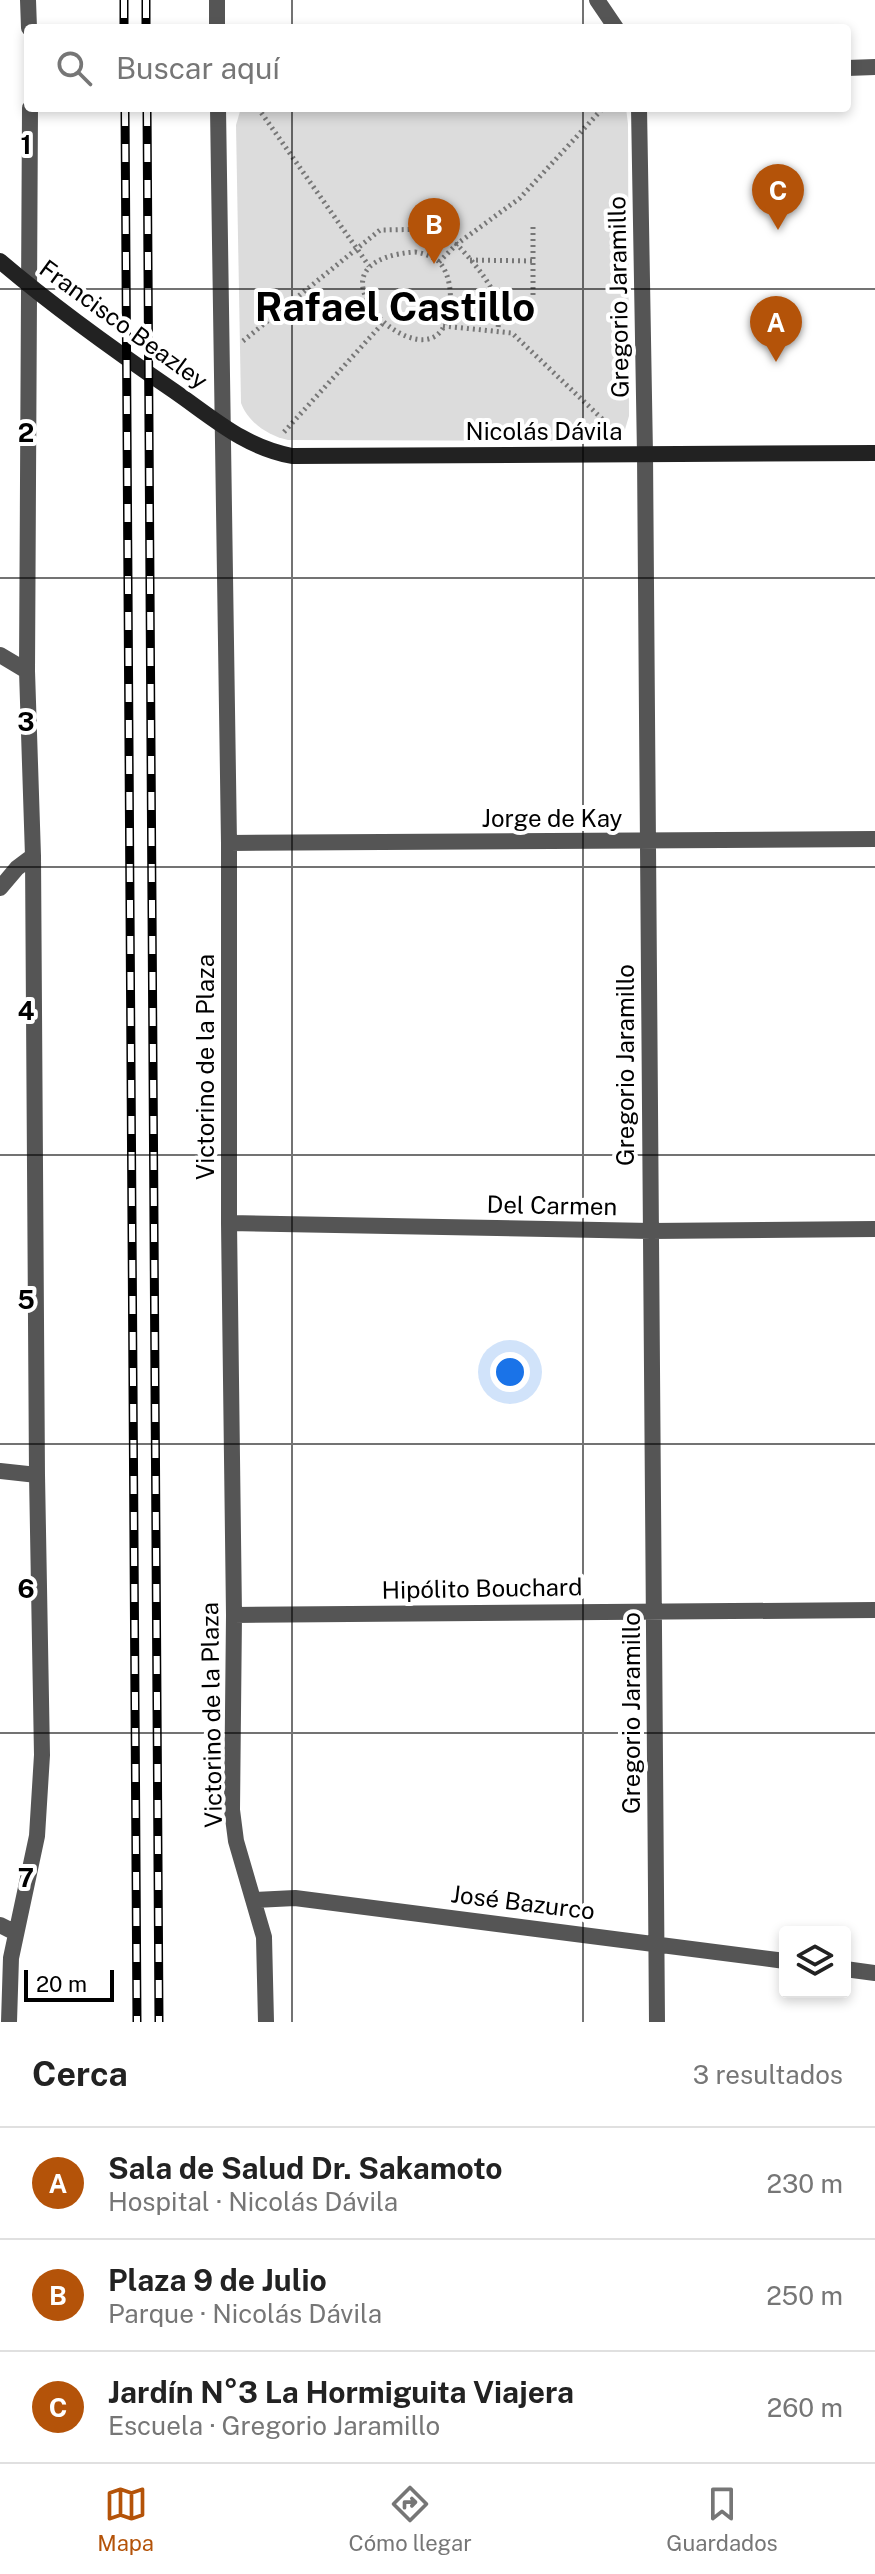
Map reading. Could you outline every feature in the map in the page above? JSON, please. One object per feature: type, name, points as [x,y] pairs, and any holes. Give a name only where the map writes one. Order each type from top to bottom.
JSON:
[{"type":"street","points":[[28,0],[29,24]]},
{"type":"street","points":[[217,0],[217,24]]},
{"type":"street","points":[[597,0],[613,24]]},
{"type":"street","points":[[851,68],[875,67]]},
{"type":"street","points":[[9,2022],[11,1958],[37,1836],[42,1755],[33,856],[27,671],[30,112]]},
{"type":"street","name":"Victorino de la Plaza","points":[[218,112],[229,843],[229,1223],[234,1615],[232,1810],[236,1841],[264,1937],[266,2022]]},
{"type":"street","name":"Gregorio Jaramillo","points":[[639,112],[657,2022]]},
{"type":"street","name":"Francisco Beazley","points":[[0,261],[126,358],[222,424]]},
{"type":"street","name":"Nicolás Dávila","points":[[222,424],[267,451],[292,456],[875,453]]},
{"type":"street","points":[[0,655],[27,671]]},
{"type":"street","name":"Jorge de Kay","points":[[229,843],[875,839]]},
{"type":"street","points":[[0,888],[17,868],[33,856]]},
{"type":"street","name":"Del Carmen","points":[[229,1223],[651,1231],[875,1229]]},
{"type":"street","points":[[0,1471],[37,1475]]},
{"type":"street","name":"Hipólito Bouchard","points":[[234,1615],[875,1610]]},
{"type":"street","name":"José Bazurco","points":[[255,1900],[295,1898],[779,1960]]},
{"type":"street","points":[[0,1925],[16,1933]]},
{"type":"street","points":[[851,1970],[875,1973]]},
{"type":"path","points":[[261,112],[369,266]]},
{"type":"path","points":[[439,262],[457,244],[520,198],[599,112]]},
{"type":"path","points":[[533,227],[533,298]]},
{"type":"path","points":[[220,359],[380,230],[442,229],[493,290],[500,310],[498,330]]},
{"type":"path","points":[[415,252],[439,262],[446,273],[450,296],[448,315],[434,336],[409,338],[383,323],[366,302],[362,289],[363,275],[369,266],[398,253],[415,252]]},
{"type":"path","points":[[470,260],[533,261]]},
{"type":"path","points":[[267,451],[383,323]]},
{"type":"path","points":[[443,326],[512,333],[642,454]]},
{"type":"shaded area","points":[[240,112],[626,112],[629,416],[623,436],[606,441],[288,440],[260,427],[248,416],[241,403],[236,125]]},
{"type":"railway","points":[[124,0],[124,24]]},
{"type":"railway","points":[[146,0],[146,24]]},
{"type":"railway","points":[[125,112],[137,2022]]},
{"type":"railway","points":[[147,112],[159,2022]]},
{"type":"place","name":"Jardín N°3 La Hormiguita Viajera","points":[[778,230]]},
{"type":"place","name":"Plaza 9 de Julio","points":[[434,264]]},
{"type":"place","name":"Sala de Salud Dr. Sakamoto","points":[[776,362]]},
{"type":"district","name":"Rafael Castillo","points":[[395,306]]}]
